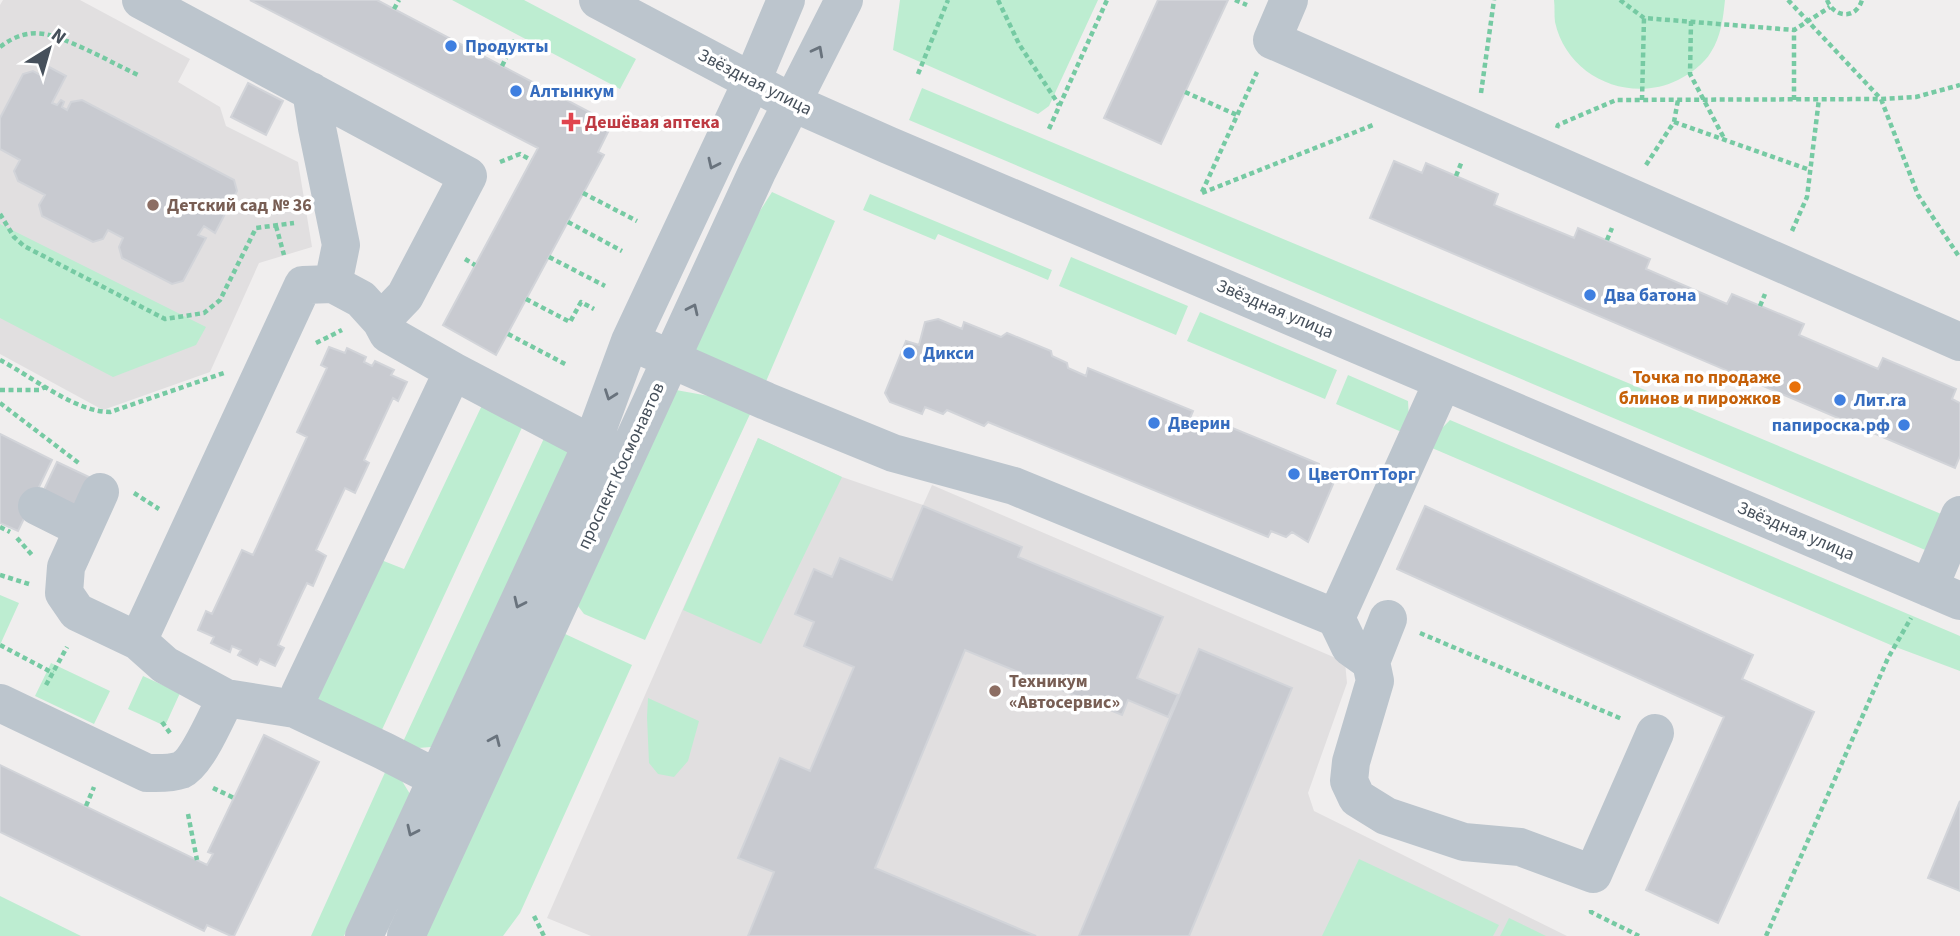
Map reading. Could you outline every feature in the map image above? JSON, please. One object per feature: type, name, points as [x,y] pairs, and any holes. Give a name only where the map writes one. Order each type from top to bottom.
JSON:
[{"type":"street","points":[[141,0],[468,176],[405,296],[364,325]]},
{"type":"street","name":"Звёздная улица","points":[[598,0],[791,102],[888,145],[1944,594]]},
{"type":"street","name":"проспект Космонавтов","points":[[364,936],[592,444],[630,341],[752,81],[786,0]]},
{"type":"street","name":"проспект Космонавтов","points":[[406,936],[670,359],[791,102],[844,0]]},
{"type":"street","points":[[1289,0],[1272,40],[1960,342]]},
{"type":"street","points":[[311,91],[341,245],[333,284]]},
{"type":"street","points":[[138,641],[303,285],[333,284],[361,299],[364,325]]},
{"type":"street","points":[[364,325],[388,334],[592,444]]},
{"type":"street","points":[[630,341],[893,453],[1014,486],[1336,618],[1350,647],[1371,662]]},
{"type":"street","points":[[295,709],[453,371]]},
{"type":"street","points":[[1336,618],[1443,381]]},
{"type":"street","points":[[100,492],[66,566],[64,593],[77,612],[138,641],[165,665],[226,698],[295,709],[471,794]]},
{"type":"street","points":[[37,506],[83,528]]},
{"type":"street","points":[[1944,594],[1960,514]]},
{"type":"street","points":[[1388,619],[1371,662],[1375,681],[1351,762],[1349,781],[1357,798],[1386,817],[1464,842],[1520,848],[1593,874],[1654,733]]},
{"type":"street","points":[[15,710],[147,773],[165,773],[181,770],[193,761],[226,698]]},
{"type":"path","points":[[394,9],[399,0]]},
{"type":"path","points":[[918,74],[948,0]]},
{"type":"path","points":[[998,0],[1019,44],[1059,106]]},
{"type":"path","points":[[1049,129],[1107,0]]},
{"type":"path","points":[[1475,131],[1494,0]]},
{"type":"path","points":[[1620,0],[1644,18],[1794,30],[1830,7]]},
{"type":"path","points":[[1788,0],[1881,99],[1918,195],[1960,258]]},
{"type":"path","points":[[1827,0],[1837,13],[1846,15],[1861,6],[1862,0]]},
{"type":"path","points":[[1642,100],[1644,18]]},
{"type":"path","points":[[1691,21],[1690,74],[1725,141]]},
{"type":"path","points":[[1794,30],[1794,100]]},
{"type":"path","points":[[0,47],[23,35],[55,35],[138,75]]},
{"type":"path","points":[[502,66],[515,40]]},
{"type":"path","points":[[1272,40],[1202,193],[1420,106]]},
{"type":"path","points":[[1558,125],[1616,100],[1881,99],[1916,97],[1960,85]]},
{"type":"path","points":[[1185,92],[1237,115]]},
{"type":"path","points":[[1778,263],[1807,197],[1818,99]]},
{"type":"path","points":[[1626,197],[1674,122],[1678,100]]},
{"type":"path","points":[[1674,122],[1810,170]]},
{"type":"path","points":[[494,165],[520,154],[531,160]]},
{"type":"path","points":[[583,193],[637,221]]},
{"type":"path","points":[[0,214],[14,237],[24,246],[165,319],[204,313],[212,308],[220,300],[256,228],[294,223]]},
{"type":"path","points":[[568,222],[622,251]]},
{"type":"path","points":[[276,226],[284,256]]},
{"type":"path","points":[[549,257],[605,286]]},
{"type":"path","points":[[526,299],[570,322],[581,302],[594,309]]},
{"type":"path","points":[[314,344],[326,337],[364,325]]},
{"type":"path","points":[[508,334],[567,365]]},
{"type":"path","points":[[0,360],[45,387],[99,412],[110,412],[231,370]]},
{"type":"path","points":[[0,390],[39,390],[45,387]]},
{"type":"path","points":[[1766,936],[1888,657],[1944,594]]},
{"type":"path","points":[[15,710],[53,673],[85,616]]},
{"type":"path","points":[[1388,619],[1654,733]]},
{"type":"path","points":[[0,645],[53,673]]},
{"type":"path","points":[[203,783],[234,798]]},
{"type":"path","points":[[188,814],[197,860]]},
{"type":"path","points":[[1593,874],[1591,912],[1639,936]]},
{"type":"path","points":[[534,916],[544,936]]},
{"type":"shaded area","name":"Детский сад № 36","points":[[3,0],[80,0],[190,59],[178,82],[220,107],[226,126],[298,162],[312,247],[259,263],[210,372],[103,410],[0,354],[0,5]]},
{"type":"shaded area","name":"Техникум «Автосервис»","points":[[758,438],[842,477],[923,505],[932,485],[1345,662],[1347,683],[1308,793],[1314,811],[1567,936],[591,936],[547,918]]},
{"type":"green space","points":[[452,0],[524,0],[636,59],[620,89]]},
{"type":"green space","points":[[900,0],[1098,0],[1049,106],[1038,114],[893,50]]},
{"type":"green space","points":[[1554,0],[1725,0],[1719,34],[1705,61],[1678,80],[1659,87],[1640,89],[1603,81],[1572,58],[1555,22]]},
{"type":"green space","points":[[922,88],[1946,516],[1930,552],[909,120]]},
{"type":"green space","points":[[772,192],[835,221],[764,386],[695,350],[756,217]]},
{"type":"green space","points":[[870,194],[1052,270],[1048,280],[938,234],[935,240],[863,210]]},
{"type":"green space","points":[[0,224],[206,327],[196,345],[113,377],[0,318]]},
{"type":"green space","points":[[1071,257],[1188,306],[1176,335],[1059,286]]},
{"type":"green space","points":[[1200,312],[1337,370],[1325,399],[1187,341]]},
{"type":"green space","points":[[1348,375],[1408,401],[1409,419],[1404,433],[1336,404]]},
{"type":"green space","points":[[676,390],[709,396],[751,412],[645,640],[584,614],[578,606]]},
{"type":"green space","points":[[485,399],[525,421],[380,734],[309,701],[376,558],[404,569]]},
{"type":"green space","points":[[1450,420],[1960,636],[1960,671],[1893,646],[1432,448],[1439,431]]},
{"type":"green space","points":[[546,434],[570,452],[431,747],[418,748],[402,744]]},
{"type":"green space","points":[[758,438],[842,477],[761,644],[683,610]]},
{"type":"green space","points":[[0,595],[19,603],[0,645]]},
{"type":"green space","points":[[563,633],[632,665],[520,913],[503,936],[425,936]]},
{"type":"green space","points":[[51,663],[110,691],[94,724],[35,696]]},
{"type":"green space","points":[[143,676],[180,693],[165,726],[128,709]]},
{"type":"green space","points":[[648,698],[699,721],[688,761],[674,777],[658,774],[649,763]]},
{"type":"green space","points":[[387,768],[402,781],[410,794],[344,936],[311,936]]},
{"type":"green space","points":[[1359,859],[1499,925],[1493,936],[1322,936]]},
{"type":"green space","points":[[0,896],[81,936],[0,936]]},
{"type":"green space","points":[[1509,918],[1546,936],[1500,936]]},
{"type":"building","points":[[250,0],[377,0],[612,124],[598,152],[604,155],[496,355],[443,325],[538,148]]},
{"type":"building","points":[[1158,0],[1228,0],[1161,144],[1104,118]]},
{"type":"building","points":[[49,67],[66,76],[52,103],[57,105],[61,100],[64,102],[62,107],[67,110],[71,102],[82,100],[234,180],[237,191],[215,233],[204,226],[198,235],[206,238],[183,281],[172,284],[122,258],[119,247],[123,238],[108,230],[103,239],[93,242],[42,216],[39,205],[45,195],[18,181],[14,171],[20,160],[0,149],[0,118],[23,74],[33,71],[44,77]]},
{"type":"building","points":[[248,83],[283,101],[266,135],[231,117]]},
{"type":"building","points":[[1394,161],[1422,173],[1426,163],[1498,194],[1494,205],[1574,238],[1578,228],[1650,259],[1646,269],[1727,304],[1732,294],[1804,324],[1799,335],[1878,369],[1883,358],[1956,389],[1952,399],[1960,403],[1960,456],[1955,468],[1370,218]]},
{"type":"building","points":[[938,319],[962,329],[964,322],[1001,337],[1007,333],[1051,351],[1052,356],[1067,363],[1068,368],[1086,376],[1088,368],[1193,411],[1190,418],[1215,429],[1218,422],[1319,464],[1319,473],[1334,482],[1308,542],[1292,532],[1286,537],[1271,531],[1268,537],[988,422],[984,426],[947,410],[943,414],[925,407],[922,414],[890,402],[885,393],[906,341],[919,345],[925,322]]},
{"type":"building","points":[[329,347],[345,353],[347,348],[366,357],[364,362],[372,366],[375,361],[394,370],[391,375],[407,382],[398,401],[393,398],[364,460],[369,463],[355,493],[345,488],[316,550],[326,556],[313,586],[307,583],[303,591],[278,645],[284,648],[275,666],[260,659],[257,665],[238,655],[241,650],[232,646],[230,652],[211,643],[214,637],[198,630],[206,611],[212,614],[242,550],[253,555],[307,437],[297,432],[327,368],[321,365]]},
{"type":"building","points":[[0,434],[52,460],[18,531],[0,523]]},
{"type":"building","points":[[57,462],[91,478],[74,512],[41,496]]},
{"type":"building","points":[[923,506],[1022,547],[1018,557],[1163,617],[1137,678],[1178,695],[1168,717],[1128,700],[1122,715],[965,650],[875,868],[1036,936],[748,936],[774,872],[738,858],[780,758],[810,771],[854,667],[804,646],[814,622],[795,614],[814,569],[832,577],[840,558],[892,580]]},
{"type":"building","points":[[1425,506],[1753,655],[1742,679],[1814,712],[1718,923],[1646,890],[1724,717],[1397,569]]},
{"type":"building","points":[[1199,649],[1292,688],[1189,936],[1079,936]]},
{"type":"building","points":[[264,735],[319,762],[234,936],[207,925],[204,931],[0,832],[0,765],[207,865],[213,854],[208,852]]},
{"type":"building","points":[[1960,801],[1960,891],[1928,878]]},
{"type":"place","name":"Продукты","points":[[451,46]]},
{"type":"place","name":"Алтынкум","points":[[516,91]]},
{"type":"place","name":"Дешёвая аптека","points":[[571,122]]},
{"type":"place","name":"Детский сад № 36","points":[[153,205]]},
{"type":"place","name":"Два батона","points":[[1590,295]]},
{"type":"place","name":"Дикси","points":[[909,353]]},
{"type":"place","name":"Точка по продаже блинов и пирожков","points":[[1795,387]]},
{"type":"place","name":"Лит.ra","points":[[1840,400]]},
{"type":"place","name":"Дверин","points":[[1154,423]]},
{"type":"place","name":"папироска.рф","points":[[1904,425]]},
{"type":"place","name":"ЦветОптТорг","points":[[1294,474]]},
{"type":"place","name":"Техникум «Автосервис»","points":[[995,691]]}]
